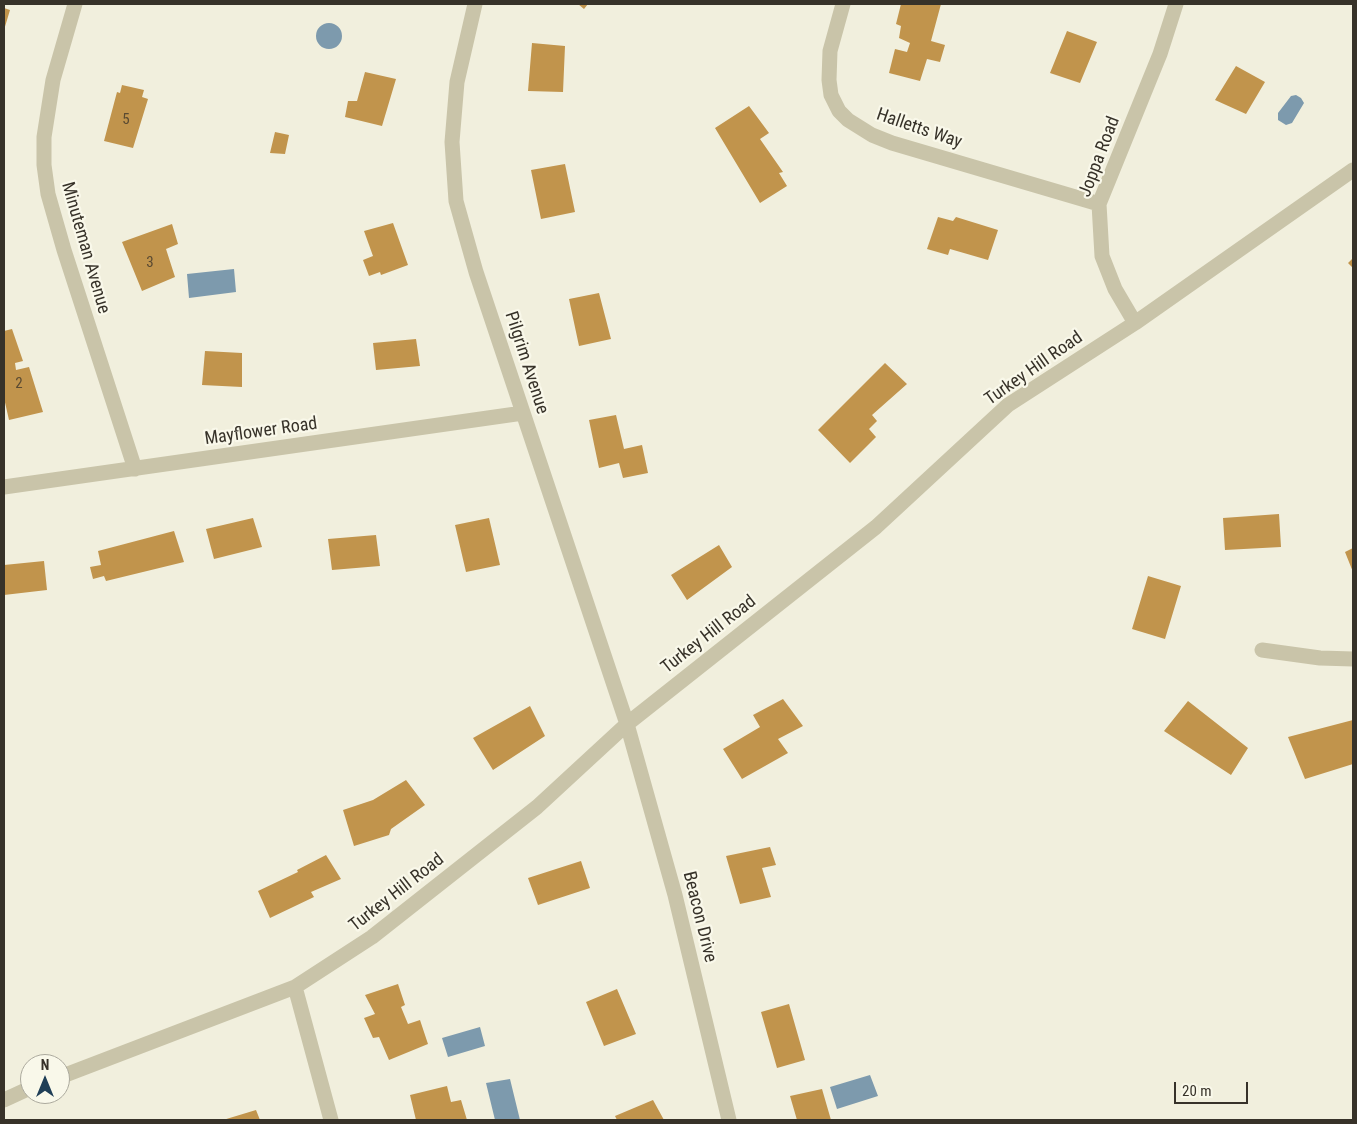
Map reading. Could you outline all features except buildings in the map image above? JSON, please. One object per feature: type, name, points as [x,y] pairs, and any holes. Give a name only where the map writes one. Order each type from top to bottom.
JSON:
[{"type":"street","name":"Minuteman Avenue","points":[[75,4],[53,80],[44,137],[44,165],[48,194],[64,250],[136,468]]},
{"type":"street","name":"Pilgrim Avenue","points":[[475,4],[456,92],[452,142],[456,201],[476,272],[627,724]]},
{"type":"street","name":"Halletts Way","points":[[843,4],[830,51],[828,80],[831,95],[839,111],[848,120],[872,135],[892,143],[1099,204]]},
{"type":"street","name":"Joppa Road","points":[[1135,323],[1115,289],[1102,256],[1099,204],[1160,54],[1176,4]]},
{"type":"street","name":"Turkey Hill Road","points":[[70,1073],[295,987],[372,937],[522,818],[627,724],[876,527],[1008,405],[1135,323],[1353,170]]},
{"type":"street","name":"Mayflower Road","points":[[4,487],[523,413]]},
{"type":"street","points":[[1262,650],[1320,658],[1353,659]]},
{"type":"street","name":"Beacon Drive","points":[[627,724],[675,895],[729,1120]]},
{"type":"street","points":[[295,987],[331,1120]]},
{"type":"street","points":[[4,1100],[20,1093]]},
{"type":"water","points":[[329,23],[338,27],[342,36],[338,45],[329,49],[320,45],[316,36],[320,27]]},
{"type":"water","points":[[1296,95],[1304,103],[1292,123],[1286,125],[1278,120],[1278,113],[1291,96]]},
{"type":"water","points":[[234,269],[236,292],[189,298],[187,274]]},
{"type":"water","points":[[480,1027],[485,1046],[448,1057],[442,1038]]},
{"type":"water","points":[[870,1075],[878,1096],[837,1109],[830,1087]]},
{"type":"water","points":[[510,1079],[520,1120],[495,1120],[486,1083]]}]
